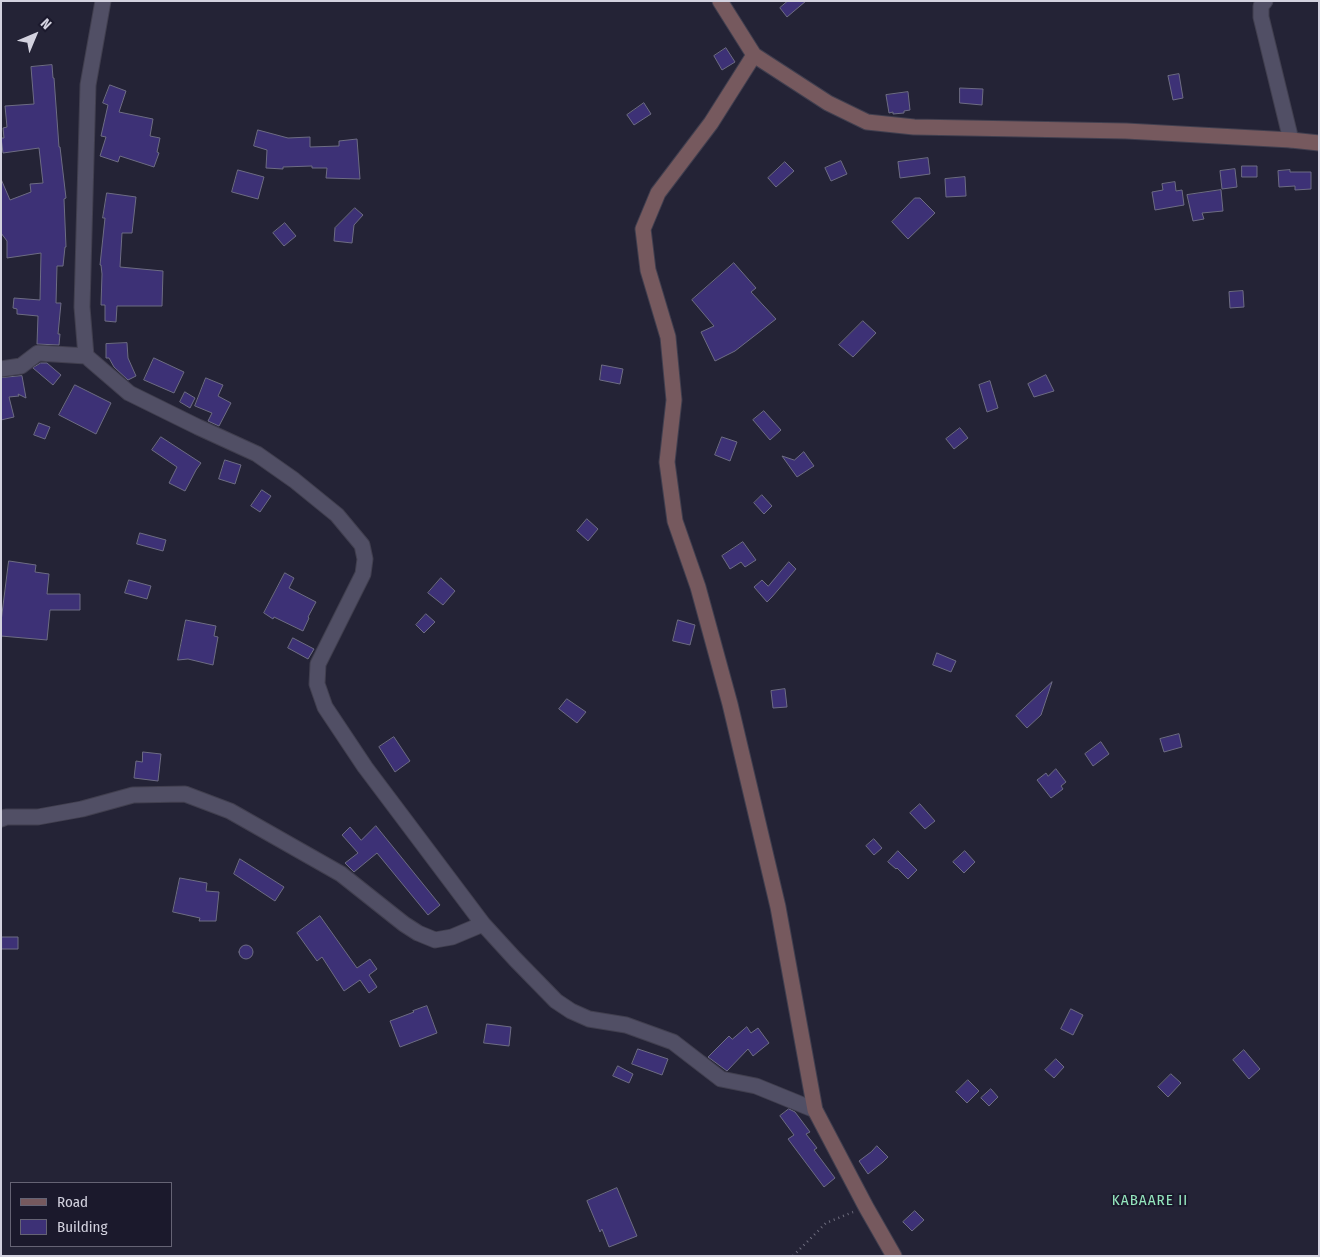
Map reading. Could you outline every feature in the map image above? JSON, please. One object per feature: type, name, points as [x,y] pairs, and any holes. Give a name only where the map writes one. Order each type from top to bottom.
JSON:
[{"type":"street","points":[[86,356],[82,307],[88,84],[103,1]]},
{"type":"street","points":[[720,1],[754,55],[828,103],[867,122],[914,127],[1126,131],[1319,143]]},
{"type":"street","points":[[1265,1],[1261,6],[1261,17],[1291,140]]},
{"type":"street","points":[[754,55],[711,123],[658,193],[643,229],[648,270],[668,337],[674,400],[667,462],[674,521],[698,586],[730,704],[778,907],[815,1110],[894,1256]]},
{"type":"street","points":[[1,369],[21,366],[38,352],[86,356],[129,393],[257,454],[294,480],[337,515],[362,545],[365,558],[363,574],[318,664],[317,684],[325,707],[365,767],[483,924],[556,1001],[570,1011],[589,1019],[626,1025],[673,1042],[721,1080],[756,1086],[815,1110]]},
{"type":"street","points":[[1,818],[38,817],[82,809],[133,795],[185,794],[230,811],[341,874],[418,933],[435,940],[452,937],[483,924]]},
{"type":"path","points":[[793,1256],[826,1223],[866,1207]]},
{"type":"building","points":[[788,1],[806,1],[787,17],[780,8]]},
{"type":"building","points":[[726,48],[735,62],[722,70],[714,56]]},
{"type":"building","points":[[52,65],[59,147],[66,198],[64,199],[66,247],[63,266],[57,266],[56,303],[61,303],[58,334],[60,334],[59,345],[37,344],[38,316],[17,314],[17,309],[13,308],[14,298],[40,300],[41,253],[7,258],[7,241],[1,233],[1,179],[10,200],[31,192],[30,184],[43,183],[39,148],[3,153],[1,138],[4,138],[3,128],[7,127],[5,106],[34,104],[31,67]]},
{"type":"building","points":[[1179,74],[1183,98],[1173,100],[1168,76]]},
{"type":"building","points":[[110,85],[126,91],[119,112],[153,119],[150,136],[160,138],[157,152],[159,153],[154,167],[120,156],[118,162],[100,156],[106,137],[101,136],[108,105],[103,103]]},
{"type":"building","points":[[960,88],[983,89],[982,105],[960,103]]},
{"type":"building","points":[[908,92],[910,110],[904,111],[904,113],[889,113],[886,95]]},
{"type":"building","points":[[644,103],[651,114],[634,125],[627,115]]},
{"type":"building","points":[[258,130],[288,138],[310,137],[310,147],[339,146],[339,141],[357,139],[360,179],[326,178],[327,168],[312,168],[312,166],[283,167],[283,169],[266,168],[267,150],[254,146]]},
{"type":"building","points":[[928,158],[930,174],[900,178],[898,162]]},
{"type":"building","points":[[841,161],[847,174],[831,181],[825,168]]},
{"type":"building","points":[[785,162],[794,171],[776,187],[768,178]]},
{"type":"building","points":[[1242,166],[1257,166],[1257,177],[1242,177]]},
{"type":"building","points":[[1235,169],[1237,187],[1222,189],[1220,171]]},
{"type":"building","points":[[238,170],[264,177],[258,199],[232,192]]},
{"type":"building","points":[[1290,170],[1290,172],[1311,172],[1311,189],[1295,190],[1295,186],[1279,187],[1278,171]]},
{"type":"building","points":[[965,177],[966,196],[946,197],[945,179]]},
{"type":"building","points":[[1175,182],[1176,191],[1182,190],[1184,205],[1155,210],[1152,192],[1163,190],[1162,184]]},
{"type":"building","points":[[1221,190],[1223,211],[1202,213],[1204,219],[1193,221],[1187,195]]},
{"type":"building","points":[[107,193],[136,197],[132,233],[122,233],[120,267],[163,271],[162,306],[117,306],[116,322],[105,321],[105,305],[101,305],[102,274],[100,265],[105,218],[103,218]]},
{"type":"building","points":[[915,198],[920,198],[935,213],[908,239],[892,222]]},
{"type":"building","points":[[355,208],[363,215],[354,225],[352,243],[334,241],[335,228]]},
{"type":"building","points":[[285,223],[296,236],[284,246],[273,233]]},
{"type":"building","points":[[734,263],[756,288],[751,292],[776,319],[735,351],[715,361],[701,332],[714,326],[692,300]]},
{"type":"building","points":[[1243,291],[1244,307],[1230,308],[1229,292]]},
{"type":"building","points":[[863,321],[876,333],[853,357],[839,345]]},
{"type":"building","points":[[127,343],[128,358],[136,376],[128,380],[114,367],[109,358],[106,358],[106,344]]},
{"type":"building","points":[[154,358],[184,372],[174,393],[144,380]]},
{"type":"building","points":[[41,363],[47,363],[61,375],[53,385],[33,368]]},
{"type":"building","points":[[602,365],[623,369],[620,384],[600,380]]},
{"type":"building","points":[[1046,375],[1054,391],[1034,397],[1028,384]]},
{"type":"building","points":[[22,376],[26,398],[18,394],[19,396],[9,397],[14,417],[1,420],[1,378]]},
{"type":"building","points":[[206,378],[223,385],[218,396],[231,403],[219,426],[208,421],[212,413],[195,406]]},
{"type":"building","points":[[990,381],[998,408],[987,412],[979,385]]},
{"type":"building","points":[[75,385],[111,403],[96,434],[59,415]]},
{"type":"building","points":[[185,392],[195,398],[190,408],[180,402]]},
{"type":"building","points":[[764,411],[781,430],[770,440],[753,420]]},
{"type":"building","points":[[39,423],[50,427],[45,439],[34,435]]},
{"type":"building","points":[[960,428],[968,438],[954,449],[946,439]]},
{"type":"building","points":[[161,437],[201,463],[185,491],[169,483],[177,467],[152,450]]},
{"type":"building","points":[[722,437],[737,442],[730,461],[715,455]]},
{"type":"building","points":[[804,452],[814,466],[797,477],[782,456],[794,460]]},
{"type":"building","points":[[225,460],[241,465],[235,484],[219,479]]},
{"type":"building","points":[[262,490],[271,496],[260,512],[251,506]]},
{"type":"building","points":[[762,495],[772,506],[764,514],[754,503]]},
{"type":"building","points":[[587,519],[598,529],[588,541],[577,531]]},
{"type":"building","points":[[140,533],[166,540],[163,551],[137,544]]},
{"type":"building","points":[[743,542],[756,560],[745,567],[741,562],[730,569],[722,556]]},
{"type":"building","points":[[9,561],[36,565],[35,572],[49,574],[47,594],[80,594],[80,610],[50,610],[47,640],[1,636]]},
{"type":"building","points":[[789,562],[796,569],[767,602],[754,587],[762,580],[768,586]]},
{"type":"building","points":[[285,573],[294,578],[289,588],[316,602],[303,631],[274,617],[273,619],[264,613]]},
{"type":"building","points":[[441,578],[455,591],[443,605],[428,593]]},
{"type":"building","points":[[129,580],[151,586],[147,599],[125,593]]},
{"type":"building","points":[[426,614],[435,622],[424,633],[416,625]]},
{"type":"building","points":[[186,620],[216,626],[214,636],[218,637],[213,665],[188,659],[178,660]]},
{"type":"building","points":[[678,620],[695,625],[690,645],[673,641]]},
{"type":"building","points":[[293,638],[314,649],[308,659],[288,648]]},
{"type":"building","points":[[937,653],[956,661],[951,672],[933,665]]},
{"type":"building","points":[[1052,682],[1041,715],[1027,728],[1016,716]]},
{"type":"building","points":[[785,689],[787,707],[773,708],[771,691]]},
{"type":"building","points":[[567,699],[586,712],[577,723],[559,709]]},
{"type":"building","points":[[1179,734],[1182,747],[1164,752],[1160,739]]},
{"type":"building","points":[[394,737],[410,761],[395,772],[379,747]]},
{"type":"building","points":[[1101,742],[1109,754],[1093,766],[1085,754]]},
{"type":"building","points":[[143,752],[161,754],[158,781],[134,778],[136,761],[142,762]]},
{"type":"building","points":[[1056,769],[1066,782],[1061,786],[1063,789],[1051,798],[1037,780],[1046,773],[1048,776]]},
{"type":"building","points":[[920,804],[935,821],[925,829],[910,813]]},
{"type":"building","points":[[376,826],[440,905],[428,915],[377,853],[354,872],[345,863],[358,853],[342,835],[350,827],[361,840]]},
{"type":"building","points":[[874,839],[882,848],[874,855],[866,846]]},
{"type":"building","points":[[898,851],[917,870],[908,879],[888,862]]},
{"type":"building","points":[[965,851],[975,862],[964,873],[953,862]]},
{"type":"building","points":[[240,859],[284,887],[275,901],[234,874]]},
{"type":"building","points":[[180,878],[207,883],[206,891],[219,892],[216,921],[199,921],[200,918],[173,912]]},
{"type":"building","points":[[320,916],[357,968],[370,959],[377,969],[369,975],[377,987],[369,993],[360,980],[344,991],[322,957],[317,961],[297,933]]},
{"type":"building","points":[[2,937],[18,937],[18,949],[2,949]]},
{"type":"building","points":[[246,945],[251,947],[253,952],[251,957],[246,959],[241,957],[239,952],[241,947]]},
{"type":"building","points":[[427,1006],[437,1033],[400,1047],[390,1021]]},
{"type":"building","points":[[1071,1009],[1083,1015],[1073,1035],[1061,1029]]},
{"type":"building","points":[[487,1024],[511,1027],[509,1046],[484,1043]]},
{"type":"building","points":[[747,1027],[751,1033],[758,1028],[769,1043],[753,1056],[748,1049],[727,1071],[708,1057],[729,1036],[732,1039]]},
{"type":"building","points":[[638,1049],[668,1059],[662,1075],[632,1064]]},
{"type":"building","points":[[1244,1050],[1260,1069],[1249,1079],[1233,1060]]},
{"type":"building","points":[[1056,1059],[1064,1067],[1054,1078],[1045,1070]]},
{"type":"building","points":[[618,1066],[633,1074],[629,1083],[613,1076]]},
{"type":"building","points":[[1171,1074],[1181,1083],[1168,1097],[1158,1087]]},
{"type":"building","points":[[968,1080],[979,1091],[967,1103],[956,1092]]},
{"type":"building","points":[[991,1089],[998,1097],[989,1106],[981,1098]]},
{"type":"building","points":[[789,1109],[795,1112],[810,1132],[806,1134],[817,1148],[814,1150],[835,1178],[824,1187],[788,1139],[794,1135],[780,1116]]},
{"type":"building","points":[[877,1146],[888,1157],[868,1174],[859,1161]]},
{"type":"building","points":[[617,1188],[637,1236],[609,1247],[602,1229],[600,1232],[587,1201]]},
{"type":"building","points":[[915,1211],[924,1220],[912,1231],[903,1222]]},
{"type":"district","name":"KABAARE II","points":[[1150,1201]]}]
